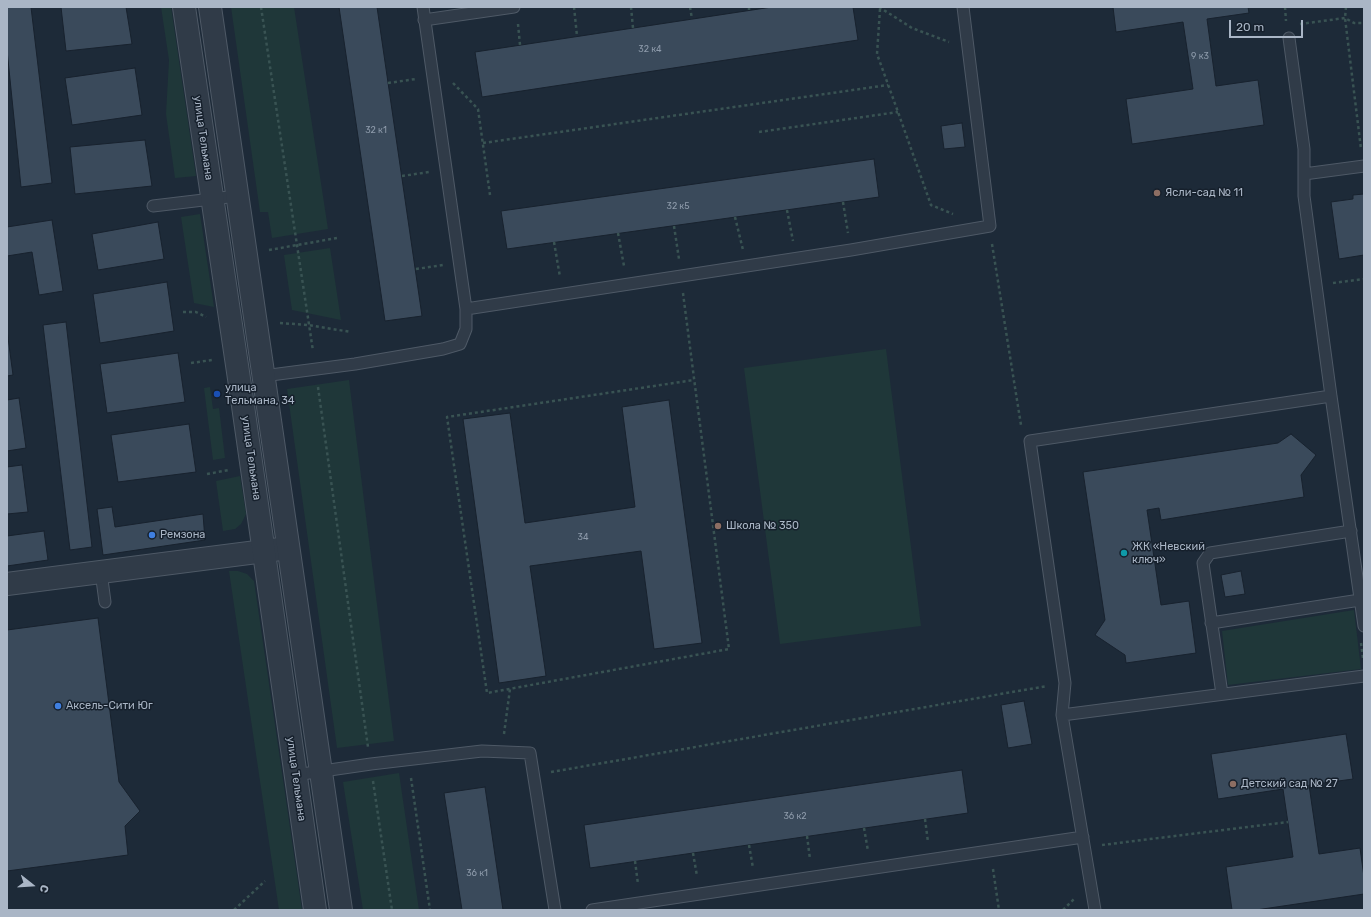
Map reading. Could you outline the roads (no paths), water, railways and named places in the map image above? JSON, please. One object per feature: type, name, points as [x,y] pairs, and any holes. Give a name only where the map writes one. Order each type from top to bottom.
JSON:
[{"type":"street","name":"улица Тельмана","points":[[184,7],[242,398],[315,910]]},
{"type":"street","points":[[210,7],[340,910]]},
{"type":"street","points":[[7,584],[288,548]]},
{"type":"lane","points":[[263,376],[443,349],[460,344],[466,329],[466,309],[423,7]]},
{"type":"lane","points":[[424,20],[514,7]]},
{"type":"lane","points":[[466,309],[851,250],[990,226],[963,7]]},
{"type":"lane","points":[[1289,38],[1304,149],[1304,196],[1351,531],[1360,562],[1360,600],[1364,626]]},
{"type":"lane","points":[[1304,174],[1364,166]]},
{"type":"lane","points":[[153,206],[238,196]]},
{"type":"lane","points":[[1094,910],[1062,715],[1065,683],[1030,441],[1331,396]]},
{"type":"lane","points":[[1222,694],[1203,564],[1210,553],[1351,531]]},
{"type":"lane","points":[[101,572],[105,602]]},
{"type":"lane","points":[[1211,623],[1360,600]]},
{"type":"lane","points":[[1062,715],[1364,676]]},
{"type":"lane","points":[[295,775],[370,764],[482,751],[530,753],[555,910]]},
{"type":"lane","points":[[592,910],[990,851],[1084,842]]},
{"type":"place","name":"Ясли-сад № 11","points":[[1157,193]]},
{"type":"place","name":"улица Тельмана, 34","points":[[217,394]]},
{"type":"place","name":"Школа № 350","points":[[718,526]]},
{"type":"place","name":"Ремзона","points":[[152,535]]},
{"type":"place","name":"ЖК «Невский ключ»","points":[[1124,553]]},
{"type":"place","name":"Аксель-Сити Юг","points":[[58,706]]},
{"type":"place","name":"Детский сад № 27","points":[[1233,784]]}]
